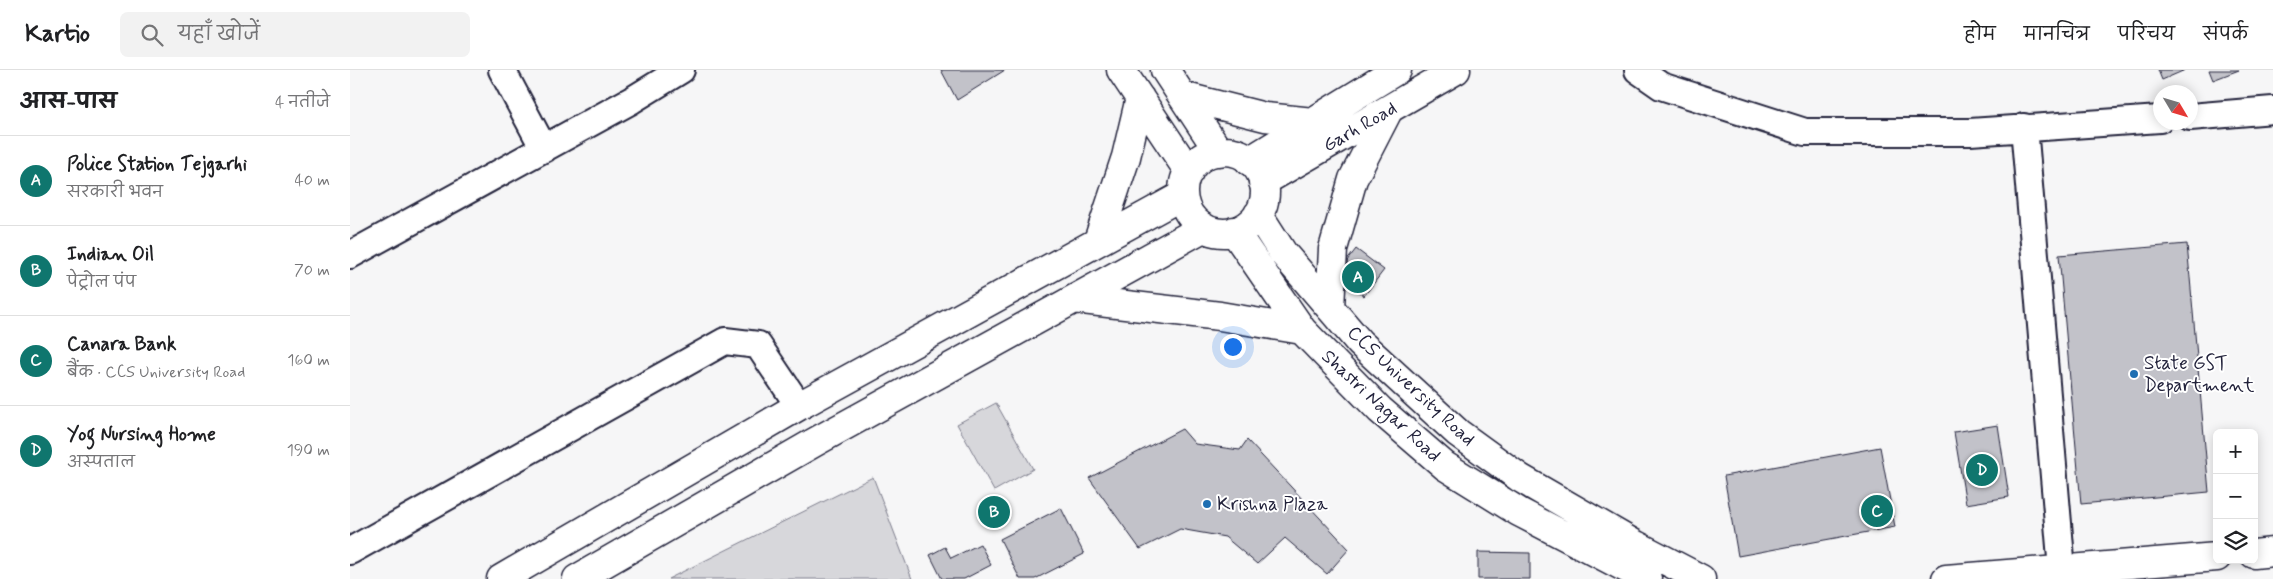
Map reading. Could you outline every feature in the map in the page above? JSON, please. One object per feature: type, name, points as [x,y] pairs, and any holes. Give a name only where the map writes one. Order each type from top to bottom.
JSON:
[{"type":"main road","points":[[501,579],[799,406],[1098,241],[1186,183],[1201,159],[1219,152],[1241,155],[1256,172],[1264,200],[1252,223],[1234,231],[1215,232],[1203,228],[1193,219],[1186,208],[1186,183],[1140,98],[1121,70]]},
{"type":"main road","points":[[1165,70],[1219,152]]},
{"type":"main road","name":"Garh Road","points":[[1256,172],[1313,122],[1397,70]]},
{"type":"main road","name":"Garh Road","points":[[1256,172],[1388,111],[1456,70]]},
{"type":"main road","points":[[1182,96],[1265,117],[1313,122]]},
{"type":"main road","points":[[1098,241],[1126,157],[1140,98]]},
{"type":"main road","points":[[1330,308],[1333,250],[1351,188],[1388,111]]},
{"type":"main road","name":"CCS University Road","points":[[1258,214],[1283,253],[1360,344],[1458,433],[1520,478],[1636,545],[1701,579]]},
{"type":"main road","points":[[577,579],[815,442],[1203,228]]},
{"type":"main road","name":"Shastri Nagar Road","points":[[1234,231],[1302,330],[1380,410],[1445,466],[1519,512],[1647,579]]},
{"type":"main road","points":[[1074,299],[1220,316],[1302,330]]},
{"type":"main road","points":[[2258,554],[2273,552]]},
{"type":"main road","points":[[1946,579],[2213,557]]},
{"type":"street","points":[[502,70],[544,149]]},
{"type":"street","points":[[350,255],[632,100],[681,70]]},
{"type":"street","points":[[1638,70],[1661,86],[1805,132],[1970,132],[2153,119]]},
{"type":"street","points":[[2198,116],[2273,110]]},
{"type":"street","points":[[2024,127],[2062,570]]},
{"type":"street","points":[[350,551],[724,340],[758,345],[799,406]]},
{"type":"shaded area","points":[[996,403],[1033,469],[994,491],[957,424]]},
{"type":"shaded area","points":[[873,477],[912,579],[668,579]]},
{"type":"building","points":[[941,70],[1005,70],[957,100]]},
{"type":"building","points":[[2158,70],[2185,70],[2162,80]]},
{"type":"building","points":[[2209,70],[2239,70],[2213,80]]},
{"type":"building","name":"State GST Department","points":[[2187,244],[2209,492],[2081,504],[2059,255]]},
{"type":"building","points":[[1356,249],[1384,270],[1364,296],[1336,275]]},
{"type":"building","points":[[1998,425],[2009,497],[1966,504],[1954,432]]},
{"type":"building","name":"Krishna Plaza","points":[[1182,429],[1195,444],[1240,450],[1247,440],[1349,549],[1327,574],[1285,538],[1257,564],[1225,537],[1180,529],[1140,549],[1089,478]]},
{"type":"building","points":[[1880,447],[1895,527],[1738,556],[1724,476]]},
{"type":"building","points":[[1061,508],[1084,554],[1035,579],[1020,579],[1000,539]]},
{"type":"building","points":[[980,544],[991,565],[964,579],[942,579],[930,555],[945,547],[951,558]]},
{"type":"building","points":[[1478,552],[1530,553],[1530,579],[1478,579]]},
{"type":"place","name":"Police Station Tejgarhi","points":[[1358,277]]},
{"type":"place","name":"State GST Department","points":[[2134,374]]},
{"type":"place","name":"Yog Nursing Home","points":[[1982,470]]},
{"type":"place","name":"Krishna Plaza","points":[[1207,504]]},
{"type":"place","name":"Canara Bank","points":[[1877,511]]},
{"type":"place","name":"Indian Oil","points":[[994,512]]}]
